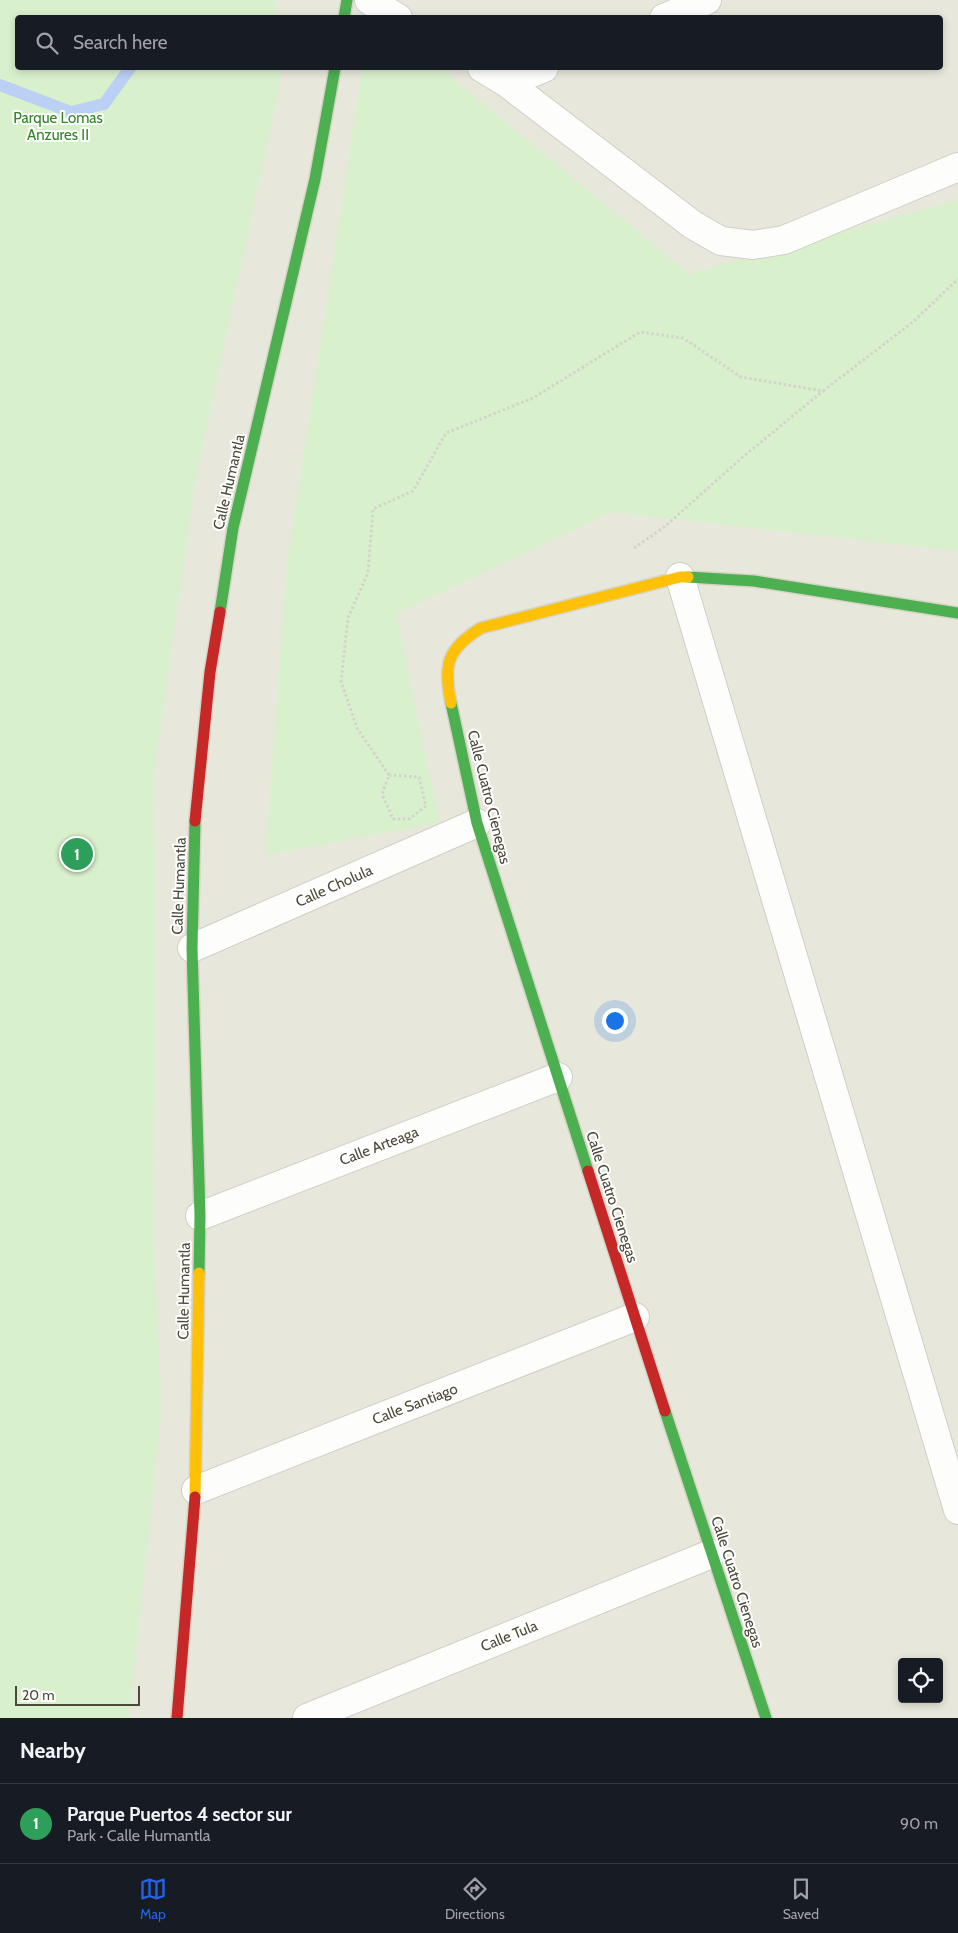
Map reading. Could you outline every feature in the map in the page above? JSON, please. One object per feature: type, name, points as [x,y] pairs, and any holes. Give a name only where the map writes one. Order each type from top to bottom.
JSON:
[{"type":"street","points":[[344,15],[347,0]]},
{"type":"street","points":[[369,0],[393,15]]},
{"type":"street","points":[[671,15],[707,0]]},
{"type":"street","name":"Calle Humantla","points":[[177,1718],[196,1490],[200,1216],[192,948],[196,816],[210,672],[233,528],[315,180],[335,70]]},
{"type":"street","points":[[486,70],[507,82],[693,225],[721,240],[753,245],[784,240],[958,167]]},
{"type":"street","points":[[507,82],[539,70]]},
{"type":"street","points":[[958,613],[754,581],[680,577],[958,1510]]},
{"type":"street","name":"Calle Cuatro Cienegas","points":[[680,577],[481,628],[462,639],[449,657],[446,681],[477,823],[711,1554],[766,1718]]},
{"type":"street","name":"Calle Cholula","points":[[192,948],[477,823]]},
{"type":"street","name":"Calle Arteaga","points":[[200,1216],[558,1077]]},
{"type":"street","name":"Calle Santiago","points":[[196,1490],[635,1317]]},
{"type":"street","name":"Calle Tula","points":[[307,1718],[711,1554]]},
{"type":"path","points":[[634,548],[662,528],[823,391],[913,322],[958,279]]},
{"type":"path","points":[[390,775],[357,728],[341,681],[348,618],[368,573],[373,509],[413,491],[446,433],[532,398],[640,332],[683,338],[742,377],[823,391]]},
{"type":"path","points":[[390,775],[419,777],[426,806],[409,819],[393,819],[382,794],[390,775]]},
{"type":"shaded area","points":[[0,0],[958,0],[958,1718],[0,1718]]},
{"type":"green space","name":"Parque Lomas Anzures II","points":[[0,0],[275,0],[276,15],[15,15],[15,70],[279,70],[280,84],[195,483],[154,778],[156,930],[154,1239],[162,1410],[129,1718],[0,1718]]},
{"type":"green space","points":[[362,70],[442,70],[689,274],[958,200],[958,551],[612,512],[396,614],[440,823],[265,855],[287,563]]},
{"type":"waterway","points":[[0,85],[71,112],[104,104],[129,70]]},
{"type":"traffic: fast","points":[[344,15],[347,0]]},
{"type":"traffic: fast","points":[[220,612],[233,528],[315,179],[335,70]]},
{"type":"traffic: fast","points":[[688,577],[754,581],[958,613]]},
{"type":"traffic: fast","points":[[451,703],[477,823],[588,1171]]},
{"type":"traffic: fast","points":[[195,821],[192,948],[200,1216],[199,1273]]},
{"type":"traffic: fast","points":[[665,1411],[766,1718]]},
{"type":"traffic: slow","points":[[451,703],[448,678],[450,659],[461,643],[481,628],[680,577],[688,577]]},
{"type":"traffic: slow","points":[[195,1497],[199,1273]]},
{"type":"traffic: jam","points":[[195,821],[210,672],[220,612]]},
{"type":"traffic: jam","points":[[588,1171],[665,1411]]},
{"type":"traffic: jam","points":[[177,1718],[195,1497]]},
{"type":"place","name":"Parque Puertos 4 sector sur","points":[[77,854]]}]
